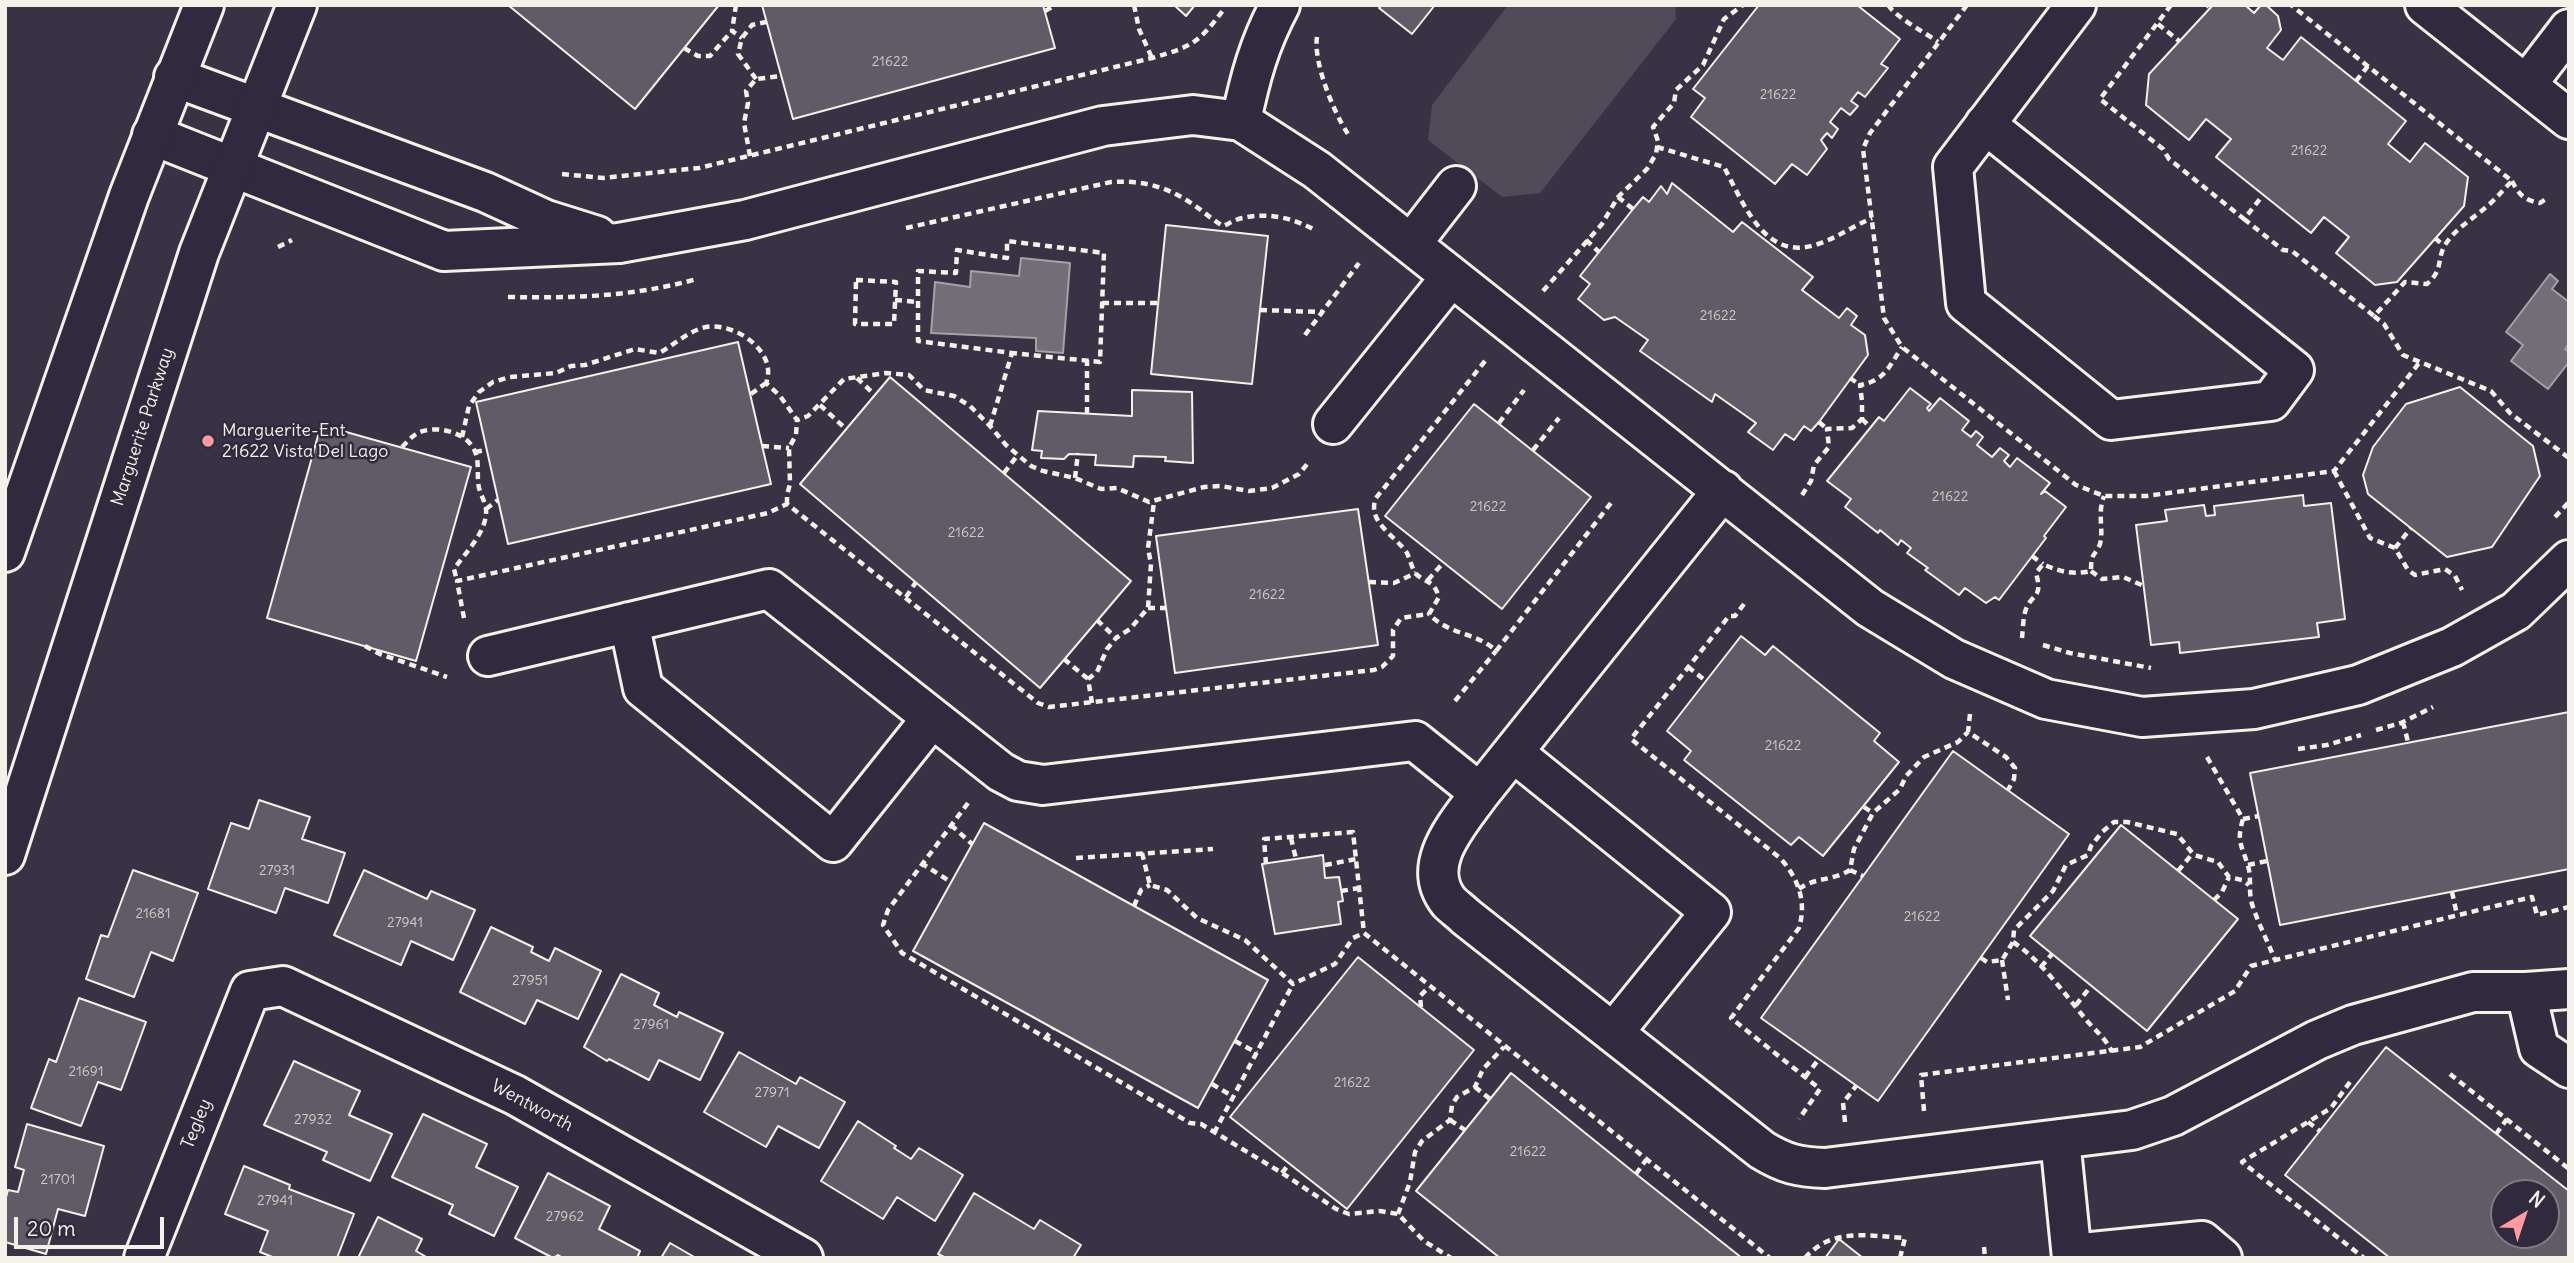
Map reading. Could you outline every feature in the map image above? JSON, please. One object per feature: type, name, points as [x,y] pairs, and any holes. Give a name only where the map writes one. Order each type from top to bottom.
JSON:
[{"type":"main road","points":[[5,552],[129,196],[204,5]]},
{"type":"main road","name":"Marguerite Parkway","points":[[5,855],[199,253],[297,5]]},
{"type":"main road","points":[[1241,121],[1253,66],[1280,5]]},
{"type":"main road","points":[[1985,124],[2294,370],[2271,401],[2110,420],[1966,303],[1952,167],[2076,5]]},
{"type":"main road","points":[[2425,5],[2569,119]]},
{"type":"main road","points":[[2526,85],[2569,29]]},
{"type":"main road","points":[[174,77],[485,192],[546,220],[619,243]]},
{"type":"main road","points":[[152,135],[444,251],[619,243],[745,220],[1103,127],[1193,115],[1241,121],[1317,170],[1870,608],[1954,659],[2046,699],[2142,717],[2254,709],[2358,685],[2452,647],[2516,611],[2569,560]]},
{"type":"main road","points":[[1411,244],[1456,186]]},
{"type":"main road","points":[[1333,424],[1451,277]]},
{"type":"main road","points":[[1723,491],[1480,793],[1447,838],[1440,857],[1440,884],[1449,902],[1762,1150],[1783,1163],[1825,1168],[2132,1130],[2173,1116],[2317,1040],[2353,1024],[2473,992],[2569,989]]},
{"type":"main road","points":[[488,656],[769,589],[1001,772],[1031,785],[1415,741],[1480,793]]},
{"type":"main road","points":[[629,622],[643,688],[833,842],[932,718]]},
{"type":"main road","points":[[1514,753],[1711,912],[1614,1033]]},
{"type":"main road","name":"Wentworth","points":[[250,991],[283,986],[515,1096],[803,1258]]},
{"type":"main road","name":"Tegley","points":[[144,1258],[250,991]]},
{"type":"main road","points":[[2526,992],[2539,1048],[2569,1068]]},
{"type":"main road","points":[[2060,1139],[2072,1256],[2202,1241],[2222,1258]]},
{"type":"path","points":[[684,48],[698,56],[710,56],[732,31],[736,5]]},
{"type":"path","points":[[1045,11],[1056,5]]},
{"type":"path","points":[[1134,5],[1139,29],[1152,58]]},
{"type":"path","points":[[550,173],[603,178],[655,175],[699,168],[1152,58],[1187,48],[1209,30],[1227,5]]},
{"type":"path","points":[[1554,299],[1543,290],[1602,224],[1618,197],[1647,169],[1656,154],[1658,141],[1653,127],[1674,103],[1676,90],[1703,65],[1724,19],[1743,5]]},
{"type":"path","points":[[1888,5],[1894,14],[1938,42]]},
{"type":"path","points":[[2171,5],[2100,99],[2163,149],[2169,159],[2283,250],[2292,251],[2384,324],[2403,355],[2434,370],[2491,391],[2510,413],[2569,458]]},
{"type":"path","points":[[2291,5],[2512,181],[2517,192],[2526,200],[2540,203],[2546,199]]},
{"type":"path","points":[[756,79],[738,54],[742,38],[752,25],[766,22]]},
{"type":"path","points":[[2158,24],[2179,41]]},
{"type":"path","points":[[732,31],[742,38]]},
{"type":"path","points":[[1318,33],[1316,43],[1324,80],[1338,118],[1350,136]]},
{"type":"path","points":[[2356,81],[2368,66]]},
{"type":"path","points":[[750,156],[744,123],[746,91],[756,79],[781,76]]},
{"type":"path","points":[[1657,147],[1724,167],[1752,220],[1776,243],[1790,248],[1815,245],[1872,218]]},
{"type":"path","points":[[897,230],[1111,182],[1129,181],[1149,183],[1169,191],[1223,226],[1241,218],[1270,216],[1293,220],[1317,230]]},
{"type":"path","points":[[2374,316],[2405,282],[2430,282],[2438,272],[2444,246],[2469,218],[2485,209],[2512,181]]},
{"type":"path","points":[[1618,197],[1633,209]]},
{"type":"path","points":[[2244,219],[2260,200]]},
{"type":"path","points":[[278,247],[299,236]]},
{"type":"path","points":[[2435,238],[2444,246]]},
{"type":"path","points":[[1586,240],[1600,252]]},
{"type":"path","points":[[1007,241],[1104,253],[1100,362],[918,341],[918,302],[918,271],[956,273],[957,250],[1007,258],[1007,241]]},
{"type":"path","points":[[1305,335],[1360,264],[1354,258]]},
{"type":"path","points":[[500,297],[577,299],[621,295],[709,275]]},
{"type":"path","points":[[856,280],[896,282],[895,300],[894,324],[855,324],[856,280]]},
{"type":"path","points":[[895,300],[918,302]]},
{"type":"path","points":[[1102,303],[1158,303]]},
{"type":"path","points":[[1260,310],[1323,312]]},
{"type":"path","points":[[462,437],[469,406],[485,386],[510,377],[556,373],[571,366],[585,365],[635,349],[659,353],[690,333],[710,326],[731,329],[753,344],[765,360],[769,372],[766,383],[751,394]]},
{"type":"path","points":[[1860,385],[1875,382],[1889,368],[1902,347]]},
{"type":"path","points":[[990,426],[1012,353]]},
{"type":"path","points":[[1087,360],[1087,414]]},
{"type":"path","points":[[1486,360],[1373,505],[1377,520],[1406,553],[1416,573],[1435,586],[1439,597],[1429,614],[1446,628],[1482,640],[1496,651]]},
{"type":"path","points":[[797,420],[808,416],[844,379],[886,373],[909,375],[924,390],[954,396],[970,406],[1017,456],[1043,471],[1075,478],[1101,489],[1117,488],[1149,502],[1205,487],[1221,486],[1249,491],[1272,488],[1299,474],[1308,463]]},
{"type":"path","points":[[857,377],[875,395]]},
{"type":"path","points":[[1827,429],[1852,428],[1862,419],[1860,385],[1850,378]]},
{"type":"path","points":[[766,383],[780,396],[797,420],[796,435],[789,448],[788,504]]},
{"type":"path","points":[[1499,423],[1524,390]]},
{"type":"path","points":[[820,405],[846,429]]},
{"type":"path","points":[[1533,450],[1559,417]]},
{"type":"path","points":[[1862,419],[1870,427]]},
{"type":"path","points":[[1812,503],[1802,495],[1811,481],[1814,465],[1829,447],[1827,429],[1819,422]]},
{"type":"path","points":[[402,447],[419,433],[431,429],[462,437],[472,445],[475,452],[480,490],[486,509]]},
{"type":"path","points":[[762,446],[789,448]]},
{"type":"path","points":[[475,452],[486,450]]},
{"type":"path","points":[[1075,478],[1078,453]]},
{"type":"path","points":[[1004,473],[1017,456]]},
{"type":"path","points":[[2334,471],[2370,538],[2395,548],[2408,570],[2415,575],[2445,569],[2455,576],[2462,592]]},
{"type":"path","points":[[2091,571],[2091,556],[2100,544],[2100,507],[2104,496]]},
{"type":"path","points":[[457,581],[454,569],[474,544],[486,509],[498,500]]},
{"type":"path","points":[[1088,679],[1097,672],[1107,649],[1116,638],[1130,629],[1148,608],[1151,565],[1149,548],[1154,502]]},
{"type":"path","points":[[1455,702],[1611,503]]},
{"type":"path","points":[[2395,548],[2411,528]]},
{"type":"path","points":[[2032,556],[2059,571],[2078,574],[2091,571],[2102,579],[2123,577],[2144,586]]},
{"type":"path","points":[[1428,580],[1443,563]]},
{"type":"path","points":[[2022,638],[2026,608],[2035,598],[2039,585],[2036,573],[2043,564]]},
{"type":"path","points":[[1368,582],[1394,583],[1416,573]]},
{"type":"path","points":[[906,597],[916,582]]},
{"type":"path","points":[[2457,595],[2474,584]]},
{"type":"path","points":[[1744,604],[1735,616],[1729,616],[1631,739],[1780,858],[1797,881],[1802,916],[1794,937],[1731,1018],[1820,1089],[1798,1118],[1809,1127]]},
{"type":"path","points":[[1148,608],[1166,608]]},
{"type":"path","points":[[1097,620],[1116,638]]},
{"type":"path","points":[[2012,635],[2070,653],[2162,668]]},
{"type":"path","points":[[1064,659],[1088,679],[1092,703]]},
{"type":"path","points":[[1688,667],[1706,681]]},
{"type":"path","points":[[1799,889],[1811,880],[1842,875],[1850,870],[1854,849],[1873,813],[1900,789],[1906,776],[1924,757],[1958,742],[1968,732],[1970,713]]},
{"type":"path","points":[[2403,722],[2408,742]]},
{"type":"path","points":[[1968,732],[2006,757],[2015,768],[2014,779],[2008,790]]},
{"type":"path","points":[[2207,757],[2243,819],[2238,837],[2248,865],[2252,904],[2275,960]]},
{"type":"path","points":[[972,798],[888,910],[883,925],[893,941],[911,960],[1189,1123],[1201,1124],[1336,1209],[1349,1214],[1380,1211],[1398,1214],[1424,1241],[1451,1258]]},
{"type":"path","points":[[1864,807],[1873,813]]},
{"type":"path","points":[[2243,819],[2259,816]]},
{"type":"path","points":[[2008,1000],[2002,960],[2013,942],[2014,930],[2053,891],[2066,865],[2088,855],[2091,846],[2102,832],[2114,822],[2127,822],[2177,834],[2193,853],[2218,862],[2229,877],[2249,885]]},
{"type":"path","points":[[951,825],[972,844]]},
{"type":"path","points":[[1266,864],[1264,839],[1353,832],[1364,933],[1770,1258]]},
{"type":"path","points":[[1290,838],[1296,859]]},
{"type":"path","points":[[1076,858],[1213,849]]},
{"type":"path","points":[[1142,853],[1150,885]]},
{"type":"path","points":[[2179,871],[2193,853]]},
{"type":"path","points":[[1325,865],[1356,859]]},
{"type":"path","points":[[2248,865],[2267,861]]},
{"type":"path","points":[[921,863],[951,882]]},
{"type":"path","points":[[1850,870],[1863,876]]},
{"type":"path","points":[[2214,900],[2227,885],[2229,877]]},
{"type":"path","points":[[1134,906],[1141,890],[1150,885],[1167,890],[1198,918],[1245,940],[1293,984]]},
{"type":"path","points":[[1341,891],[1359,888]]},
{"type":"path","points":[[2452,892],[2457,915]]},
{"type":"path","points":[[1924,1117],[1921,1075],[2140,1047],[2235,991],[2251,966],[2532,897],[2537,915],[2569,907]]},
{"type":"path","points":[[1214,1133],[1293,984],[1335,964],[1353,938],[1364,933]]},
{"type":"path","points":[[2013,942],[2027,952],[2076,1005],[2108,1043],[2112,1052]]},
{"type":"path","points":[[2041,967],[2052,954]]},
{"type":"path","points":[[1980,958],[1987,962],[2002,960]]},
{"type":"path","points":[[2076,1005],[2091,986]]},
{"type":"path","points":[[1421,1007],[1420,996],[1429,987]]},
{"type":"path","points":[[1045,1039],[1053,1028]]},
{"type":"path","points":[[1235,1041],[1257,1053]]},
{"type":"path","points":[[1398,1214],[1410,1182],[1415,1152],[1422,1141],[1450,1120],[1452,1105],[1457,1097],[1475,1087],[1483,1069],[1504,1047]]},
{"type":"path","points":[[1805,1077],[1819,1059]]},
{"type":"path","points":[[2450,1074],[2569,1168]]},
{"type":"path","points":[[2350,1082],[2332,1108],[2242,1163],[2364,1258]]},
{"type":"path","points":[[1212,1084],[1232,1096]]},
{"type":"path","points":[[1845,1126],[1843,1103],[1856,1086]]},
{"type":"path","points":[[1475,1087],[1490,1099]]},
{"type":"path","points":[[2496,1134],[2507,1119]]},
{"type":"path","points":[[1450,1120],[1465,1130]]},
{"type":"path","points":[[2308,1122],[2320,1131]]},
{"type":"path","points":[[1636,1174],[1646,1160]]},
{"type":"path","points":[[1282,1173],[1289,1164]]},
{"type":"path","points":[[1805,1258],[1812,1248],[1838,1235],[1905,1238],[1900,1258]]},
{"type":"path","points":[[1984,1247],[1985,1258]]},
{"type":"shaded area","points":[[1508,5],[1675,5],[1676,19],[1540,193],[1502,197],[1428,140],[1432,105]]},
{"type":"shaded area","points":[[1021,258],[1070,263],[1063,353],[1036,351],[1036,338],[931,333],[935,282],[970,287],[971,271],[1019,276]]},
{"type":"shaded area","points":[[2550,274],[2558,281],[2552,289],[2569,302],[2569,344],[2565,349],[2569,352],[2569,362],[2548,389],[2511,361],[2523,345],[2506,332]]},
{"type":"building","points":[[508,5],[719,5],[635,109]]},
{"type":"building","points":[[762,5],[1043,5],[1055,48],[793,119]]},
{"type":"building","points":[[1174,5],[1195,5],[1186,16]]},
{"type":"building","points":[[1382,5],[1435,5],[1412,34],[1379,8]]},
{"type":"building","points":[[1759,5],[1857,5],[1900,39],[1881,64],[1888,68],[1865,97],[1858,92],[1851,101],[1858,106],[1850,115],[1841,108],[1830,122],[1838,129],[1832,138],[1827,133],[1821,140],[1827,149],[1807,175],[1792,164],[1775,184],[1691,117],[1705,98],[1693,89]]},
{"type":"building","points":[[2213,5],[2245,5],[2254,13],[2261,5],[2266,5],[2278,16],[2281,30],[2267,48],[2283,60],[2301,37],[2406,121],[2388,144],[2410,162],[2425,143],[2468,177],[2464,206],[2397,282],[2375,285],[2336,253],[2349,237],[2324,217],[2311,233],[2216,157],[2231,139],[2206,119],[2189,140],[2146,105],[2149,74]]},
{"type":"building","points":[[1672,183],[1733,232],[1742,222],[1813,277],[1802,290],[1839,318],[1847,308],[1857,316],[1851,325],[1865,335],[1868,355],[1819,422],[1811,431],[1804,426],[1794,440],[1785,434],[1773,450],[1748,432],[1756,423],[1715,394],[1712,402],[1640,351],[1648,340],[1615,317],[1604,320],[1578,299],[1590,284],[1580,276],[1633,209],[1643,197],[1649,202],[1661,186],[1667,194]]},
{"type":"building","points":[[1166,225],[1268,236],[1252,384],[1151,374]]},
{"type":"building","points":[[738,342],[771,484],[508,544],[476,402]]},
{"type":"building","points":[[890,377],[1131,581],[1040,688],[800,484]]},
{"type":"building","points":[[2460,387],[2533,446],[2540,476],[2492,547],[2447,557],[2368,494],[2363,475],[2373,447],[2406,404]]},
{"type":"building","points":[[1910,388],[1931,404],[1927,408],[1929,411],[1940,398],[1969,421],[1962,430],[1971,437],[1976,431],[1983,437],[1977,445],[1992,457],[2000,448],[2009,455],[2004,461],[2010,467],[2017,458],[2050,483],[2041,494],[2045,491],[2066,507],[1999,600],[1995,597],[1986,603],[1965,588],[1959,595],[1907,553],[1911,548],[1901,540],[1898,545],[1845,507],[1851,499],[1827,481],[1879,417],[1884,421]]},
{"type":"building","points":[[1132,390],[1192,392],[1193,463],[1165,461],[1166,457],[1134,456],[1133,467],[1095,465],[1096,455],[1069,454],[1064,459],[1041,458],[1042,451],[1032,450],[1038,411],[1132,416]]},
{"type":"building","points":[[1474,404],[1591,497],[1502,609],[1385,516]]},
{"type":"building","points":[[321,425],[471,467],[416,661],[267,618]]},
{"type":"building","points":[[2303,495],[2304,506],[2331,503],[2345,619],[2317,623],[2319,637],[2180,653],[2179,642],[2151,645],[2136,525],[2167,521],[2165,510],[2204,505],[2206,516],[2215,515],[2214,506]]},
{"type":"building","points":[[1358,509],[1378,645],[1175,673],[1156,536]]},
{"type":"building","points":[[1741,636],[1765,655],[1773,646],[1880,733],[1874,741],[1899,762],[1823,856],[1799,837],[1791,845],[1684,760],[1691,751],[1667,731]]},
{"type":"building","points":[[2569,712],[2569,869],[2280,925],[2250,773]]},
{"type":"building","points":[[1953,751],[2069,834],[1878,1101],[1761,1018]]},
{"type":"building","points":[[259,800],[310,817],[302,839],[345,853],[328,903],[285,888],[276,913],[208,889],[231,823],[249,829]]},
{"type":"building","points":[[984,823],[1268,980],[1198,1108],[913,951]]},
{"type":"building","points":[[2121,825],[2238,919],[2147,1031],[2030,936]]},
{"type":"building","points":[[1323,855],[1325,878],[1339,877],[1343,901],[1338,902],[1341,924],[1275,934],[1262,864]]},
{"type":"building","points":[[133,870],[198,893],[173,961],[151,952],[134,997],[86,979],[101,935],[108,937]]},
{"type":"building","points":[[364,870],[427,899],[431,891],[475,910],[453,960],[411,941],[401,965],[334,935]]},
{"type":"building","points":[[491,927],[533,947],[531,952],[549,961],[555,948],[601,971],[578,1019],[537,1000],[525,1024],[460,992]]},
{"type":"building","points":[[1358,957],[1474,1050],[1347,1209],[1230,1117]]},
{"type":"building","points":[[621,974],[659,993],[654,1005],[677,1017],[679,1012],[723,1033],[700,1080],[659,1060],[649,1080],[584,1047]]},
{"type":"building","points":[[79,998],[146,1022],[121,1090],[98,1082],[81,1126],[31,1108],[49,1059],[56,1062]]},
{"type":"building","points":[[2386,1047],[2554,1179],[2490,1179],[2490,1249],[2560,1249],[2560,1184],[2569,1191],[2569,1258],[2390,1258],[2285,1175]]},
{"type":"building","points":[[739,1052],[796,1084],[800,1077],[845,1102],[819,1148],[778,1126],[766,1147],[704,1112]]},
{"type":"building","points":[[294,1061],[360,1091],[349,1115],[392,1134],[370,1181],[323,1160],[327,1152],[264,1125]]},
{"type":"building","points":[[1511,1073],[1742,1258],[1500,1258],[1416,1191]]},
{"type":"building","points":[[423,1114],[487,1144],[476,1167],[518,1187],[494,1236],[449,1214],[453,1205],[392,1177]]},
{"type":"building","points":[[858,1121],[911,1159],[919,1148],[963,1175],[935,1221],[897,1197],[883,1219],[821,1181]]},
{"type":"building","points":[[27,1124],[104,1146],[85,1216],[58,1209],[46,1254],[5,1242],[5,1201],[8,1190],[18,1192],[24,1170],[15,1167]]},
{"type":"building","points":[[244,1166],[290,1185],[289,1189],[354,1214],[337,1258],[275,1258],[260,1252],[268,1231],[225,1214]]},
{"type":"building","points":[[548,1173],[610,1206],[599,1229],[640,1251],[637,1258],[563,1258],[558,1255],[553,1258],[515,1238]]},
{"type":"building","points":[[974,1193],[1034,1229],[1040,1220],[1081,1245],[1073,1258],[946,1258],[938,1254]]},
{"type":"building","points":[[378,1217],[422,1239],[416,1251],[428,1258],[358,1258]]},
{"type":"building","points":[[1839,1239],[1863,1258],[1825,1258]]},
{"type":"building","points":[[670,1243],[696,1258],[661,1258]]},
{"type":"place","name":"Marguerite-Ent 21622 Vista Del Lago","points":[[208,441]]}]
